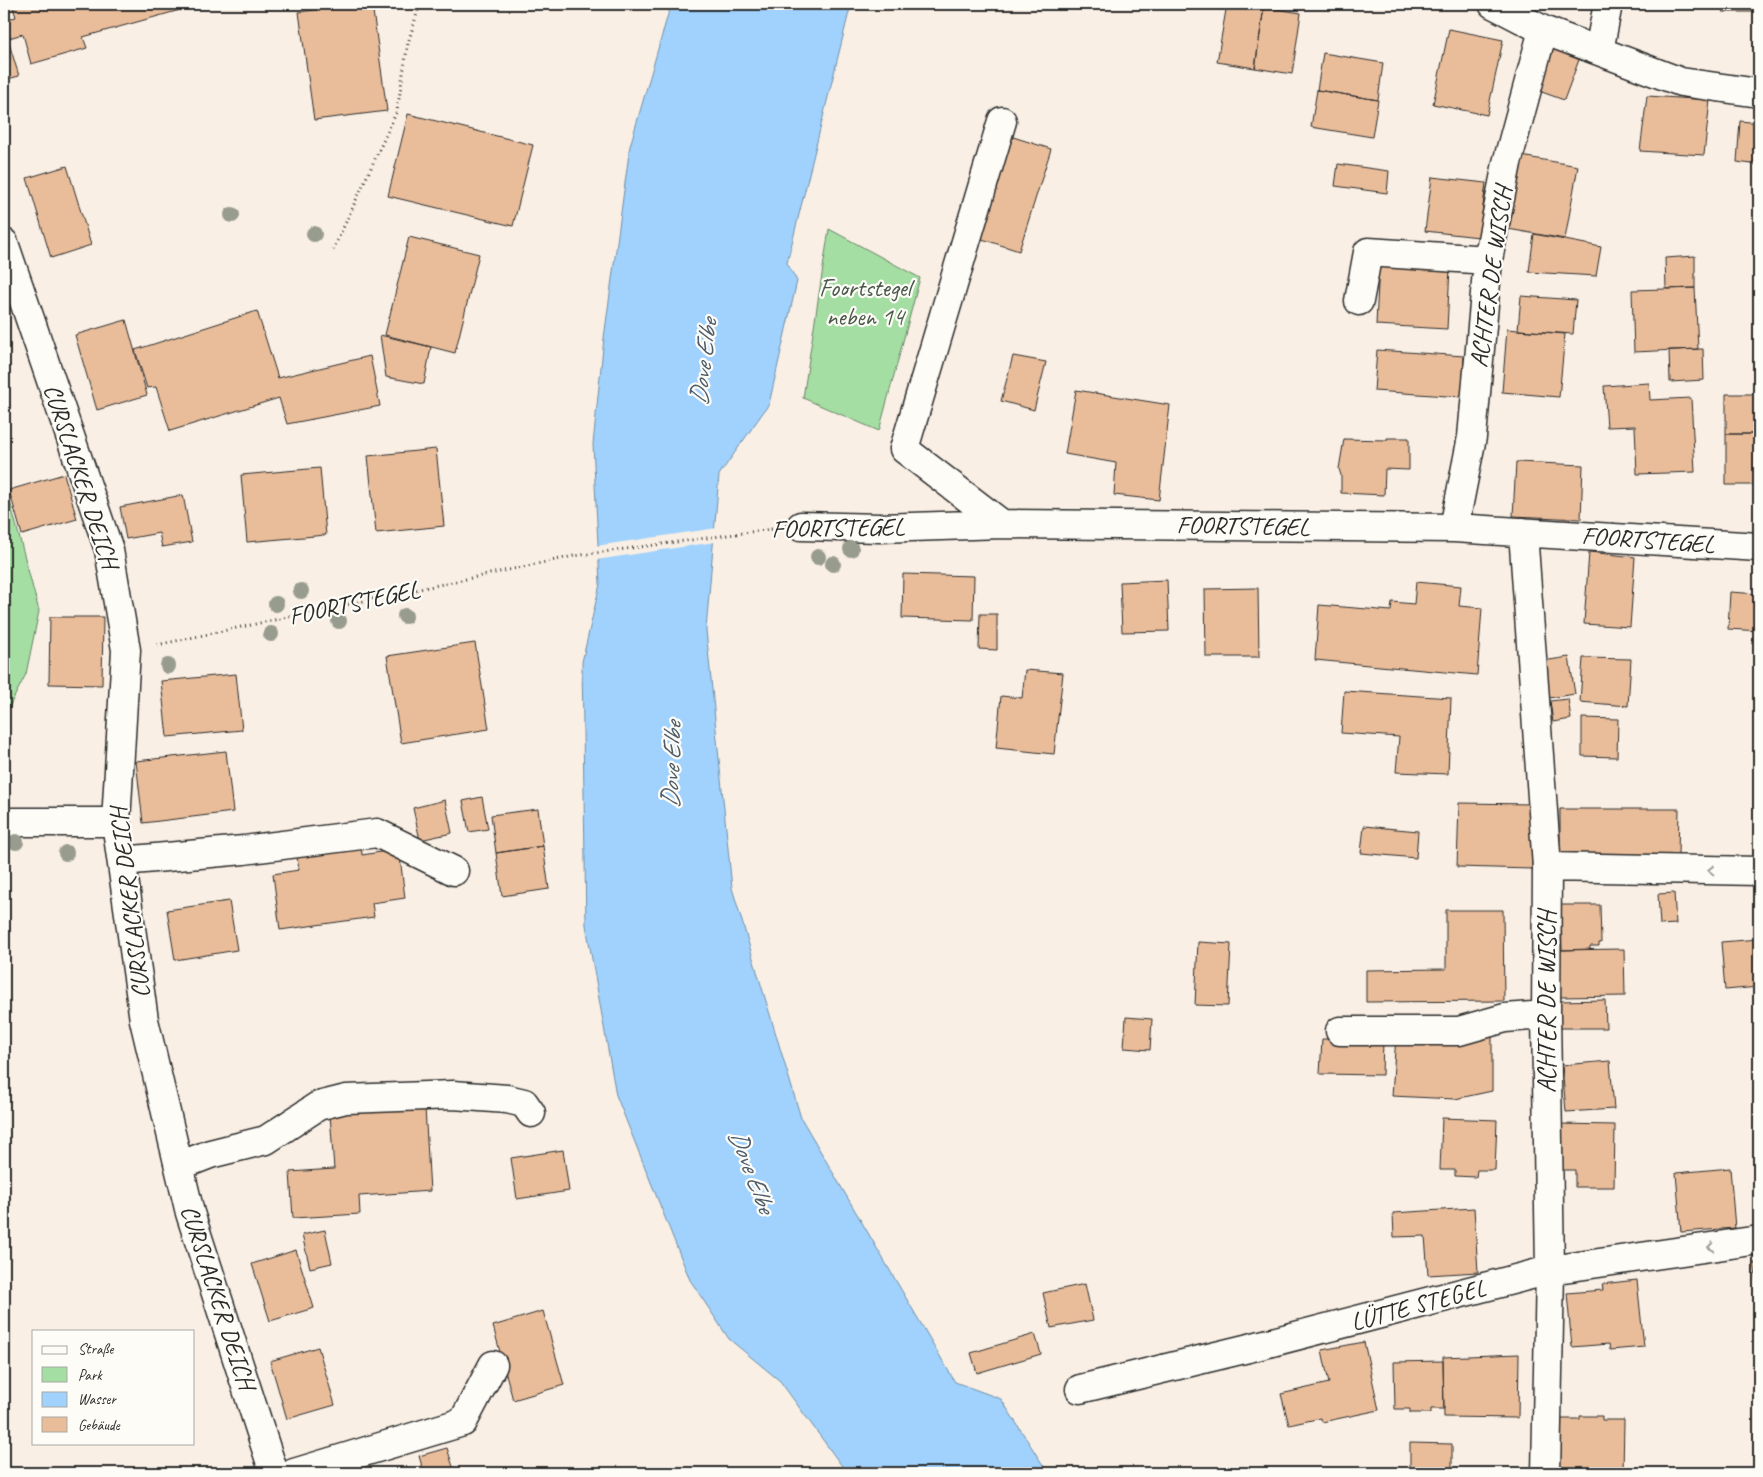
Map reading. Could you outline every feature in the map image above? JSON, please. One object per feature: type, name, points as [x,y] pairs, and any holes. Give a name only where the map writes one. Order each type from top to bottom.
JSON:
[{"type":"street","points":[[1493,4],[1543,30],[1681,82],[1759,93]]},
{"type":"street","points":[[1598,52],[1608,4]]},
{"type":"street","name":"ACHTER DE WISCH","points":[[1454,528],[1472,437],[1488,260],[1506,163],[1543,30]]},
{"type":"street","points":[[1002,121],[904,449],[1002,524]]},
{"type":"street","name":"CURSLACKER DEICH","points":[[4,243],[109,550],[126,650],[116,822],[144,1020],[190,1213],[274,1473]]},
{"type":"street","points":[[1359,301],[1368,252],[1488,260]]},
{"type":"street","name":"FOORTSTEGEL","points":[[801,526],[880,528],[1002,524],[1454,528],[1759,547]]},
{"type":"street","name":"ACHTER DE WISCH","points":[[1523,532],[1547,867],[1546,1015],[1550,1270],[1546,1473]]},
{"type":"street","points":[[4,822],[116,822]]},
{"type":"street","points":[[122,861],[244,850],[377,833],[454,871]]},
{"type":"street","points":[[1547,867],[1759,871]]},
{"type":"street","points":[[1340,1031],[1459,1031],[1505,1018],[1546,1015]]},
{"type":"street","points":[[179,1166],[210,1154],[266,1140],[318,1106],[346,1099],[453,1095],[484,1097],[524,1103],[531,1113]]},
{"type":"street","name":"LÜTTE STEGEL","points":[[1080,1389],[1253,1348],[1550,1270],[1759,1240]]},
{"type":"street","points":[[294,1473],[463,1422],[493,1365]]},
{"type":"path","points":[[333,250],[397,111],[408,43],[420,4]]},
{"type":"path","name":"FOORTSTEGEL","points":[[126,650],[164,644],[580,555],[726,534],[801,526]]},
{"type":"green space","name":"Foortstegel neben 14","points":[[829,229],[920,278],[879,431],[803,398]]},
{"type":"green space","points":[[4,479],[39,611],[26,674],[4,717]]},
{"type":"water","name":"Dove Elbe","points":[[671,4],[851,4],[787,263],[797,281],[769,404],[719,475],[706,630],[732,888],[801,1118],[955,1382],[1001,1399],[1048,1473],[847,1473],[780,1381],[729,1339],[690,1280],[616,1095],[586,925],[582,662],[600,584],[593,444],[604,338],[630,146]]},
{"type":"pier","points":[[717,528],[715,542],[596,560],[596,546]]},
{"type":"building","points":[[12,4],[198,5],[83,37],[87,48],[31,64],[23,34],[9,38],[4,20],[16,17]]},
{"type":"building","points":[[372,4],[387,111],[314,120],[299,12]]},
{"type":"building","points":[[1227,4],[1264,7],[1255,68],[1217,62]]},
{"type":"building","points":[[1723,4],[1759,4],[1759,12],[1723,12]]},
{"type":"building","points":[[1264,7],[1301,13],[1292,74],[1255,68]]},
{"type":"building","points":[[4,27],[19,76],[4,80]]},
{"type":"building","points":[[1449,29],[1503,40],[1487,115],[1433,104]]},
{"type":"building","points":[[1554,48],[1580,57],[1564,100],[1539,91]]},
{"type":"building","points":[[1323,53],[1383,63],[1378,100],[1317,90]]},
{"type":"building","points":[[1317,90],[1378,100],[1372,137],[1311,127]]},
{"type":"building","points":[[1647,96],[1710,100],[1704,155],[1640,151]]},
{"type":"building","points":[[408,114],[533,145],[513,226],[388,196]]},
{"type":"building","points":[[1740,121],[1759,123],[1759,165],[1737,162]]},
{"type":"building","points":[[1010,136],[1051,149],[1019,251],[979,238]]},
{"type":"building","points":[[1521,156],[1578,166],[1565,239],[1508,229]]},
{"type":"building","points":[[1338,164],[1389,171],[1387,193],[1335,186]]},
{"type":"building","points":[[67,166],[91,245],[51,258],[27,178]]},
{"type":"building","points":[[1432,177],[1486,183],[1479,237],[1425,231]]},
{"type":"building","points":[[1534,234],[1601,247],[1596,276],[1529,272]]},
{"type":"building","points":[[409,237],[479,254],[455,353],[385,335]]},
{"type":"building","points":[[1695,256],[1695,288],[1666,289],[1665,258]]},
{"type":"building","points":[[1379,263],[1450,267],[1447,329],[1376,325]]},
{"type":"building","points":[[1695,288],[1698,349],[1634,352],[1632,290]]},
{"type":"building","points":[[1521,296],[1576,300],[1573,334],[1518,330]]},
{"type":"building","points":[[257,311],[278,378],[370,356],[380,406],[287,424],[279,398],[170,431],[156,387],[147,388],[135,350]]},
{"type":"building","points":[[126,320],[147,395],[97,410],[75,335]]},
{"type":"building","points":[[1507,329],[1565,334],[1559,397],[1502,392]]},
{"type":"building","points":[[380,335],[431,347],[424,384],[386,377]]},
{"type":"building","points":[[1703,349],[1704,380],[1670,382],[1669,350]]},
{"type":"building","points":[[1377,350],[1464,356],[1462,397],[1374,391]]},
{"type":"building","points":[[1013,356],[1046,362],[1034,410],[1001,401]]},
{"type":"building","points":[[1649,383],[1650,400],[1691,398],[1695,472],[1637,474],[1635,426],[1607,427],[1604,386]]},
{"type":"building","points":[[1076,390],[1170,405],[1159,500],[1114,495],[1116,463],[1065,454]]},
{"type":"building","points":[[1726,394],[1759,394],[1759,434],[1726,434]]},
{"type":"building","points":[[1726,434],[1759,434],[1759,485],[1726,485]]},
{"type":"building","points":[[1387,438],[1409,438],[1409,470],[1385,469],[1384,495],[1341,493],[1339,469],[1344,439],[1387,440]]},
{"type":"building","points":[[436,449],[444,526],[376,533],[368,456]]},
{"type":"building","points":[[1516,462],[1583,465],[1581,519],[1513,516]]},
{"type":"building","points":[[320,468],[326,535],[247,542],[241,475]]},
{"type":"building","points":[[64,474],[77,519],[22,535],[9,490]]},
{"type":"building","points":[[183,495],[192,542],[162,547],[159,533],[126,539],[120,507]]},
{"type":"building","points":[[1589,552],[1635,557],[1630,627],[1584,624]]},
{"type":"building","points":[[903,574],[974,576],[973,620],[902,618]]},
{"type":"building","points":[[1167,580],[1169,631],[1122,632],[1120,582]]},
{"type":"building","points":[[1416,582],[1461,586],[1459,606],[1482,608],[1477,675],[1315,660],[1319,605],[1391,611],[1392,602],[1414,604]]},
{"type":"building","points":[[1258,588],[1259,657],[1206,657],[1205,589]]},
{"type":"building","points":[[1730,592],[1759,594],[1759,631],[1728,629]]},
{"type":"building","points":[[980,614],[997,614],[997,650],[979,649]]},
{"type":"building","points":[[50,617],[103,617],[102,685],[49,684]]},
{"type":"building","points":[[475,643],[489,729],[401,743],[387,656]]},
{"type":"building","points":[[1569,657],[1575,694],[1549,698],[1543,661]]},
{"type":"building","points":[[1583,658],[1631,659],[1628,706],[1580,702]]},
{"type":"building","points":[[1025,670],[1063,673],[1054,754],[996,748],[1001,696],[1022,698]]},
{"type":"building","points":[[236,674],[242,730],[167,737],[161,681]]},
{"type":"building","points":[[1344,691],[1451,698],[1448,774],[1396,772],[1399,737],[1341,733]]},
{"type":"building","points":[[1568,699],[1571,719],[1553,722],[1550,701]]},
{"type":"building","points":[[1582,718],[1618,719],[1617,757],[1582,756]]},
{"type":"building","points":[[226,751],[233,812],[143,823],[136,761]]},
{"type":"building","points":[[482,797],[488,829],[469,832],[463,801]]},
{"type":"building","points":[[445,800],[452,833],[420,840],[413,808]]},
{"type":"building","points":[[1459,803],[1533,804],[1532,869],[1457,867]]},
{"type":"building","points":[[538,809],[543,846],[496,853],[491,815]]},
{"type":"building","points":[[1560,809],[1679,809],[1678,856],[1560,856]]},
{"type":"building","points":[[1364,826],[1418,831],[1416,858],[1361,853]]},
{"type":"building","points":[[361,843],[362,855],[399,849],[405,898],[372,903],[374,917],[280,930],[273,874],[299,870],[296,851]]},
{"type":"building","points":[[543,846],[549,889],[502,896],[496,853]]},
{"type":"building","points":[[1674,893],[1676,924],[1660,925],[1658,894]]},
{"type":"building","points":[[229,901],[237,950],[175,960],[167,910]]},
{"type":"building","points":[[1561,905],[1600,905],[1601,943],[1599,943],[1599,946],[1590,946],[1590,949],[1562,950]]},
{"type":"building","points":[[1446,910],[1503,910],[1504,1001],[1366,1002],[1366,970],[1446,969]]},
{"type":"building","points":[[1759,939],[1759,987],[1725,990],[1721,942]]},
{"type":"building","points":[[1198,942],[1231,944],[1228,1006],[1195,1005]]},
{"type":"building","points":[[1624,949],[1625,996],[1559,997],[1558,950]]},
{"type":"building","points":[[1605,1000],[1606,1028],[1560,1028],[1559,1001]]},
{"type":"building","points":[[1126,1017],[1152,1019],[1150,1050],[1124,1048]]},
{"type":"building","points":[[1492,1030],[1492,1091],[1455,1099],[1392,1096],[1396,1035]]},
{"type":"building","points":[[1322,1039],[1383,1040],[1382,1075],[1320,1074]]},
{"type":"building","points":[[1610,1061],[1614,1109],[1566,1112],[1562,1065]]},
{"type":"building","points":[[425,1108],[430,1191],[359,1196],[360,1214],[293,1218],[290,1172],[334,1169],[330,1114]]},
{"type":"building","points":[[1442,1118],[1497,1120],[1495,1170],[1477,1170],[1476,1177],[1455,1176],[1455,1170],[1440,1170]]},
{"type":"building","points":[[1558,1124],[1615,1125],[1614,1187],[1575,1187],[1575,1170],[1558,1170]]},
{"type":"building","points":[[563,1150],[569,1191],[517,1199],[511,1158]]},
{"type":"building","points":[[1730,1168],[1735,1228],[1681,1232],[1676,1173]]},
{"type":"building","points":[[1474,1208],[1478,1272],[1428,1275],[1425,1236],[1394,1237],[1393,1213]]},
{"type":"building","points":[[325,1230],[332,1263],[310,1268],[302,1235]]},
{"type":"building","points":[[296,1250],[314,1308],[270,1321],[252,1264]]},
{"type":"building","points":[[1759,1262],[1759,1298],[1754,1263]]},
{"type":"building","points":[[1637,1280],[1644,1347],[1610,1350],[1609,1344],[1572,1347],[1567,1293],[1603,1290],[1602,1284]]},
{"type":"building","points":[[1085,1284],[1093,1320],[1051,1328],[1043,1293]]},
{"type":"building","points":[[543,1311],[564,1385],[513,1400],[493,1326]]},
{"type":"building","points":[[1035,1334],[1041,1354],[977,1373],[971,1353]]},
{"type":"building","points":[[1364,1342],[1379,1410],[1322,1422],[1321,1418],[1289,1425],[1281,1394],[1329,1383],[1322,1350]]},
{"type":"building","points":[[318,1347],[335,1405],[287,1419],[270,1361]]},
{"type":"building","points":[[1519,1354],[1518,1418],[1444,1417],[1443,1357]]},
{"type":"building","points":[[1443,1361],[1444,1409],[1431,1409],[1431,1413],[1410,1413],[1410,1409],[1395,1409],[1394,1362]]},
{"type":"building","points":[[1580,1416],[1602,1416],[1602,1420],[1624,1420],[1623,1473],[1556,1473],[1557,1419],[1580,1419]]},
{"type":"building","points":[[1410,1443],[1452,1444],[1452,1473],[1410,1473]]},
{"type":"building","points":[[447,1448],[455,1473],[424,1473],[419,1456]]}]
